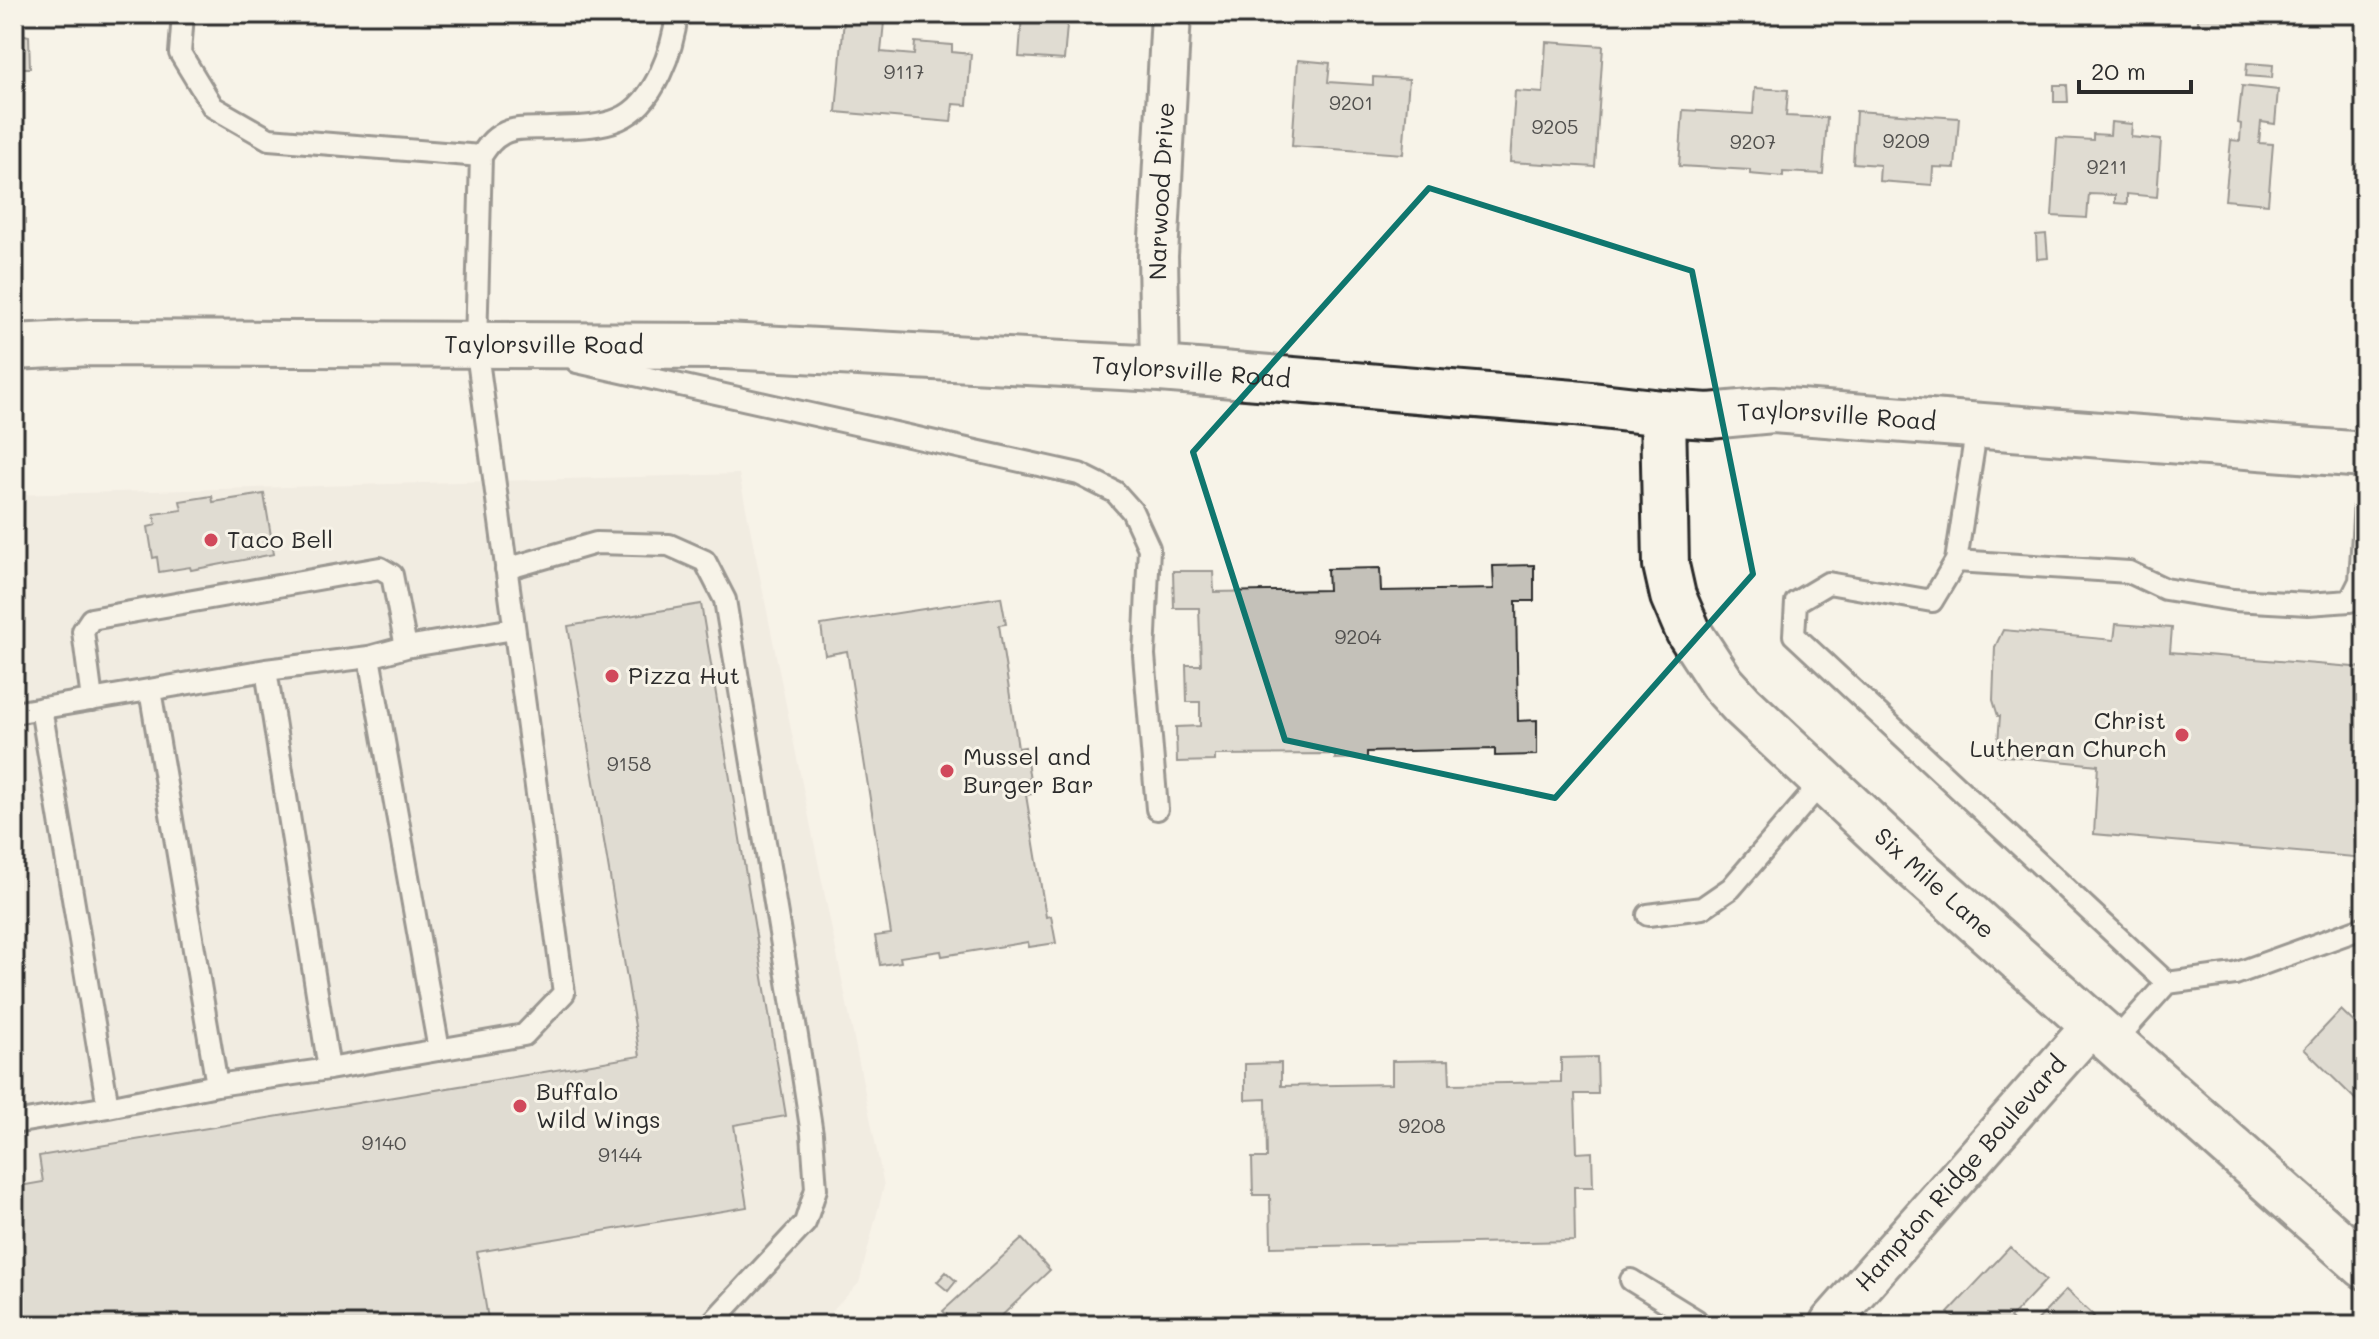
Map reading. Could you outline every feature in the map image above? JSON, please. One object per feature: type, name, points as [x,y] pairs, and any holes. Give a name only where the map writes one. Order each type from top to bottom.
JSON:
[{"type":"main road","name":"Taylorsville Road","points":[[14,347],[91,343],[725,346],[1160,369],[1663,413],[1709,416],[1773,410],[2365,455]]},
{"type":"main road","name":"Six Mile Lane","points":[[1663,413],[1666,565],[1673,596],[1688,631],[1722,683],[1916,868],[2365,1266]]},
{"type":"street","name":"Narwood Drive","points":[[1160,369],[1158,256],[1171,14]]},
{"type":"street","name":"Hampton Ridge Boulevard","points":[[1833,1325],[1830,1322],[2103,1033]]},
{"type":"lane","points":[[183,14],[180,53],[213,107],[269,139],[481,156]]},
{"type":"lane","points":[[14,1123],[217,1085],[524,1035],[564,993],[506,569],[487,345],[481,156],[490,142],[505,132],[595,125],[621,119],[638,105],[666,62],[674,38],[677,14]]},
{"type":"lane","points":[[487,345],[1079,474],[1115,492],[1132,511],[1149,548],[1144,655],[1157,809]]},
{"type":"lane","points":[[1977,426],[1956,561],[1932,601],[1828,583],[1796,602],[1794,635],[2167,983]]},
{"type":"lane","points":[[1956,561],[2129,572],[2165,589],[2233,600],[2308,604],[2350,601],[2360,581],[2365,502]]},
{"type":"lane","points":[[506,569],[596,543],[669,545],[705,561],[725,600],[797,1036],[812,1134],[816,1189],[805,1223],[710,1325]]},
{"type":"lane","points":[[92,700],[83,631],[91,619],[380,568],[392,575],[406,647]]},
{"type":"lane","points":[[14,713],[266,670],[369,657],[406,647],[514,629]]},
{"type":"lane","points":[[369,657],[439,1050]]},
{"type":"lane","points":[[266,670],[329,1069]]},
{"type":"lane","points":[[150,690],[217,1085]]},
{"type":"lane","points":[[41,708],[108,1107]]},
{"type":"lane","points":[[1648,915],[1702,908],[1731,888],[1823,781]]},
{"type":"lane","points":[[2103,1033],[2167,983],[2235,974],[2365,927]]},
{"type":"lane","points":[[1631,1280],[1696,1320]]},
{"type":"highlighted area","points":[[1429,188],[1692,271],[1753,574],[1555,798],[1285,740],[1193,452]]},
{"type":"shaded area","points":[[739,474],[884,1186],[859,1283],[819,1325],[14,1325],[14,495]]},
{"type":"building","points":[[1022,14],[1068,14],[1064,60],[1019,57]]},
{"type":"building","points":[[2198,14],[2239,14],[2239,24],[2198,23]]},
{"type":"building","points":[[844,19],[884,22],[881,52],[914,55],[915,42],[952,45],[952,52],[971,54],[967,105],[953,104],[951,122],[836,112]]},
{"type":"building","points":[[14,21],[16,33],[29,36],[30,68],[18,68],[15,86]]},
{"type":"building","points":[[1546,42],[1603,46],[1595,167],[1510,162],[1515,91],[1543,93]]},
{"type":"building","points":[[1298,60],[1330,63],[1328,82],[1373,85],[1373,77],[1409,79],[1403,154],[1292,146]]},
{"type":"building","points":[[2247,63],[2273,65],[2272,78],[2246,76]]},
{"type":"building","points":[[2054,85],[2067,85],[2068,102],[2054,102]]},
{"type":"building","points":[[2242,86],[2278,90],[2275,124],[2261,122],[2259,143],[2273,144],[2268,204],[2225,200],[2231,140],[2240,141],[2241,124],[2238,123]]},
{"type":"building","points":[[1755,88],[1788,90],[1786,116],[1827,118],[1823,174],[1783,172],[1783,177],[1750,174],[1750,170],[1679,166],[1683,110],[1753,114]]},
{"type":"building","points":[[1856,111],[1959,118],[1955,168],[1933,167],[1932,185],[1879,181],[1880,165],[1853,163]]},
{"type":"building","points":[[2111,122],[2132,124],[2131,137],[2161,140],[2157,197],[2127,194],[2127,204],[2115,203],[2115,195],[2089,194],[2087,218],[2052,216],[2057,138],[2093,140],[2093,134],[2110,135]]},
{"type":"building","points":[[2046,234],[2048,258],[2037,259],[2036,235]]},
{"type":"building","name":"Taco Bell","points":[[264,494],[274,554],[191,570],[190,567],[159,572],[157,557],[153,558],[148,527],[156,525],[154,514],[182,510],[180,501],[212,496],[213,502]]},
{"type":"building","points":[[1534,565],[1534,601],[1516,601],[1518,721],[1537,720],[1537,755],[1495,756],[1495,749],[1367,752],[1367,758],[1335,759],[1335,754],[1215,755],[1215,761],[1177,762],[1176,727],[1200,726],[1200,702],[1187,702],[1186,665],[1201,665],[1199,608],[1174,608],[1173,571],[1213,571],[1214,592],[1328,590],[1327,569],[1380,568],[1381,591],[1494,589],[1493,566]]},
{"type":"building","name":"Mussel and Burger Bar","points":[[1001,597],[1006,624],[999,625],[1018,748],[1025,747],[1032,794],[1026,795],[1046,917],[1051,916],[1056,943],[1029,947],[1028,942],[942,956],[941,951],[900,957],[901,962],[880,965],[875,936],[891,934],[847,651],[825,655],[821,625]]},
{"type":"building","points":[[701,604],[786,1116],[734,1125],[747,1207],[477,1252],[489,1325],[14,1325],[14,1187],[43,1182],[39,1156],[640,1056],[568,626]]},
{"type":"building","name":"Christ Lutheran Church","points":[[2116,624],[2172,628],[2170,652],[2365,668],[2365,858],[2094,834],[2098,765],[1997,755],[2000,716],[1993,700],[1995,647],[2003,630],[2114,640]]},
{"type":"building","points":[[2341,1010],[2365,1033],[2365,1090],[2356,1100],[2304,1049]]},
{"type":"building","points":[[1597,1057],[1598,1094],[1575,1094],[1577,1153],[1592,1152],[1593,1187],[1574,1187],[1575,1241],[1271,1247],[1270,1195],[1253,1195],[1252,1158],[1267,1158],[1266,1099],[1245,1100],[1245,1064],[1281,1063],[1281,1086],[1392,1084],[1392,1061],[1449,1060],[1450,1084],[1561,1082],[1561,1058]]},
{"type":"building","points":[[1022,1239],[1050,1270],[992,1325],[956,1325],[943,1311]]},
{"type":"building","points":[[2010,1247],[2046,1280],[2010,1318],[2017,1325],[1961,1325],[1948,1313]]},
{"type":"building","points":[[946,1272],[956,1281],[948,1291],[937,1282]]},
{"type":"building","points":[[2066,1290],[2094,1316],[2088,1322],[2091,1325],[2033,1325]]},
{"type":"place","name":"Taco Bell","points":[[211,540]]},
{"type":"place","name":"Pizza Hut","points":[[612,676]]},
{"type":"place","name":"Christ Lutheran Church","points":[[2182,735]]},
{"type":"place","name":"Mussel and Burger Bar","points":[[947,771]]},
{"type":"place","name":"Buffalo Wild Wings","points":[[520,1106]]}]
